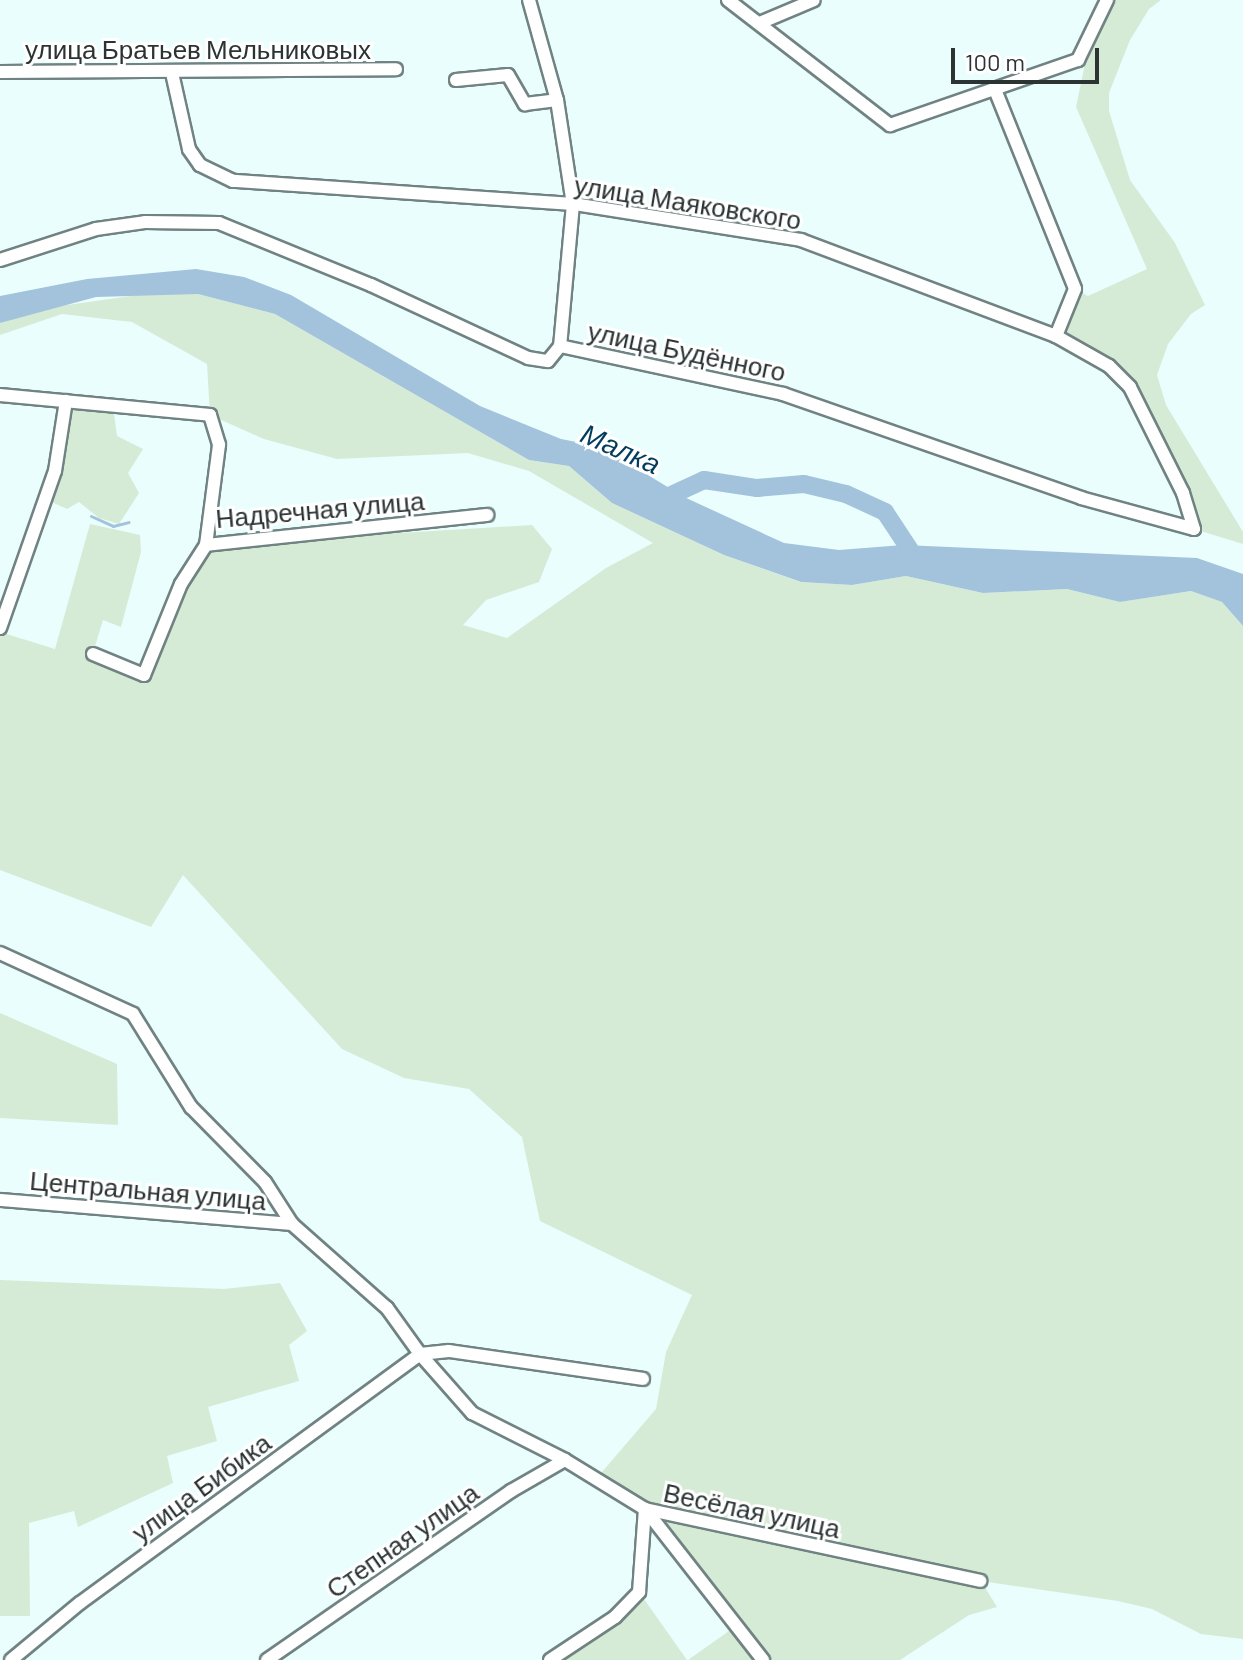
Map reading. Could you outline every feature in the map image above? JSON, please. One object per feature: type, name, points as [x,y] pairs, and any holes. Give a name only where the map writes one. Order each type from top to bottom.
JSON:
[{"type":"street","points":[[529,0],[557,100],[573,204],[560,346]]},
{"type":"street","points":[[728,0],[762,22],[890,125],[996,92],[1078,60],[1107,0]]},
{"type":"street","points":[[762,22],[814,0]]},
{"type":"street","name":"улица Братьев Мельниковых","points":[[0,72],[396,69]]},
{"type":"street","name":"улица Маяковского","points":[[172,73],[189,149],[200,165],[233,181],[573,204],[801,240],[1056,336],[1109,366],[1130,387],[1183,493],[1194,529]]},
{"type":"street","points":[[456,80],[508,75],[525,104],[557,100]]},
{"type":"street","points":[[996,92],[1075,289],[1056,336]]},
{"type":"street","name":"улица Будённого","points":[[0,260],[96,229],[145,222],[219,223],[371,285],[528,358],[548,361],[560,346],[783,394],[1081,498],[1194,529]]},
{"type":"street","name":"Надречная улица","points":[[0,395],[210,415],[219,445],[206,545],[487,515]]},
{"type":"street","points":[[0,628],[55,471],[66,401]]},
{"type":"street","points":[[93,654],[144,675],[181,584],[206,545]]},
{"type":"street","name":"Весёлая улица","points":[[0,953],[133,1014],[191,1107],[265,1182],[292,1224],[387,1308],[420,1354],[472,1413],[565,1460],[645,1509],[980,1581]]},
{"type":"street","name":"Центральная улица","points":[[0,1200],[292,1224]]},
{"type":"street","points":[[420,1354],[449,1351],[643,1379]]},
{"type":"street","name":"улица Бибика","points":[[11,1660],[80,1603],[420,1354]]},
{"type":"street","name":"Степная улица","points":[[267,1660],[511,1491],[565,1460]]},
{"type":"street","points":[[550,1660],[615,1617],[639,1592],[645,1509]]},
{"type":"street","points":[[645,1509],[763,1660]]},
{"type":"green space","points":[[1107,0],[1161,0],[1149,9],[1130,40],[1109,93],[1109,111],[1130,180],[1175,243],[1205,305],[1191,314],[1168,344],[1157,375],[1166,405],[1243,532],[1243,544],[1194,529],[1130,387],[1056,336],[1075,289],[1088,296],[1147,269],[1076,107],[1085,64],[1078,60]]},
{"type":"green space","points":[[159,292],[198,294],[275,314],[529,460],[569,466],[612,503],[724,555],[800,582],[852,585],[906,576],[983,593],[1067,589],[1120,602],[1191,591],[1222,602],[1243,626],[1243,1639],[1201,1634],[1152,1609],[1118,1601],[981,1581],[997,1607],[969,1615],[900,1660],[688,1660],[736,1626],[645,1509],[596,1479],[656,1409],[666,1352],[692,1295],[540,1221],[522,1137],[469,1089],[404,1078],[342,1049],[183,875],[151,927],[0,870],[0,632],[55,649],[90,524],[140,535],[141,552],[121,627],[103,620],[93,653],[144,675],[206,545],[532,525],[552,549],[539,582],[486,600],[463,625],[507,638],[606,568],[653,543],[529,471],[468,453],[337,459],[264,439],[210,415],[207,364],[132,322],[62,314],[0,335],[0,323],[46,308]]},
{"type":"green space","points":[[66,401],[113,406],[117,436],[143,449],[128,473],[139,493],[119,524],[99,518],[79,502],[67,509],[45,499]]},
{"type":"green space","points":[[0,1013],[117,1064],[118,1125],[0,1118]]},
{"type":"green space","points":[[0,1280],[224,1289],[280,1283],[307,1331],[289,1345],[299,1381],[208,1407],[217,1441],[167,1456],[173,1483],[78,1527],[74,1511],[29,1523],[30,1616],[0,1616]]},
{"type":"green space","points":[[639,1592],[687,1660],[550,1660]]},
{"type":"water","points":[[196,269],[244,277],[291,295],[480,406],[561,439],[602,447],[684,497],[784,543],[839,550],[903,545],[1197,558],[1243,574],[1243,626],[1222,602],[1191,591],[1120,602],[1067,589],[983,593],[906,576],[852,585],[801,582],[724,555],[612,503],[569,466],[529,460],[275,314],[198,294],[96,297],[0,323],[0,296],[87,279]]},
{"type":"waterway","points":[[665,498],[704,480],[757,488],[804,484],[846,494],[885,512],[918,562]]},
{"type":"waterway","points":[[91,516],[113,526],[129,522]]},
{"type":"water label","name":"Малка","points":[[621,448]]}]
